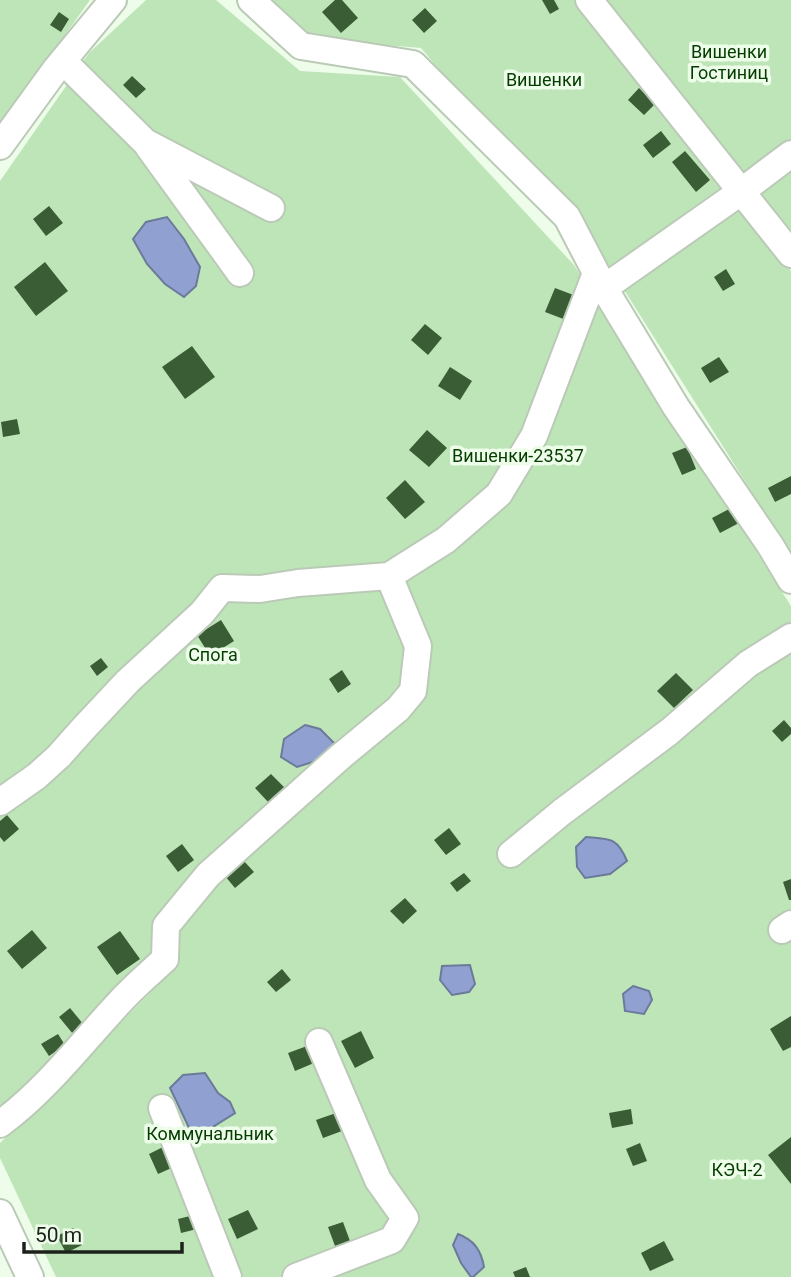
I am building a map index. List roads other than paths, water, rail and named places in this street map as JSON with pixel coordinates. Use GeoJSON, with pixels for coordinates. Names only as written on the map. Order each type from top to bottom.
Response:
{"type":"FeatureCollection","features":[{"type":"Feature","properties":{"kind":"street"},"geometry":{"type":"LineString","coordinates":[[0,146],[63,61],[113,0]]}},
{"type":"Feature","properties":{"kind":"street"},"geometry":{"type":"LineString","coordinates":[[251,0],[301,46],[413,64],[567,217],[600,280],[676,407],[791,580]]}},
{"type":"Feature","properties":{"kind":"street"},"geometry":{"type":"LineString","coordinates":[[589,0],[791,254]]}},
{"type":"Feature","properties":{"kind":"street"},"geometry":{"type":"LineString","coordinates":[[63,61],[145,142],[240,273]]}},
{"type":"Feature","properties":{"kind":"street"},"geometry":{"type":"LineString","coordinates":[[145,142],[271,208]]}},
{"type":"Feature","properties":{"kind":"street"},"geometry":{"type":"LineString","coordinates":[[0,802],[37,776],[59,756],[128,681],[202,613],[222,588],[260,589],[298,583],[389,576],[446,540],[499,494],[534,436],[600,280],[742,191],[791,154]]}},
{"type":"Feature","properties":{"kind":"street"},"geometry":{"type":"LineString","coordinates":[[0,1124],[15,1113],[78,1051],[118,1003],[165,959],[166,926],[208,875],[398,709],[413,691],[418,646],[389,576]]}},
{"type":"Feature","properties":{"kind":"street"},"geometry":{"type":"LineString","coordinates":[[512,854],[669,732],[748,664],[791,637]]}},
{"type":"Feature","properties":{"kind":"street"},"geometry":{"type":"LineString","coordinates":[[296,1277],[392,1240],[405,1218],[378,1180],[319,1042]]}},
{"type":"Feature","properties":{"kind":"street"},"geometry":{"type":"LineString","coordinates":[[162,1108],[229,1277]]}},
{"type":"Feature","properties":{"kind":"street"},"geometry":{"type":"LineString","coordinates":[[0,1213],[30,1277]]}},
{"type":"Feature","properties":{"kind":"water"},"geometry":{"type":"Polygon","coordinates":[[[167,217],[200,267],[196,286],[184,297],[165,284],[147,264],[133,239],[146,222],[167,217]]]}},
{"type":"Feature","properties":{"kind":"water"},"geometry":{"type":"Polygon","coordinates":[[[305,725],[320,729],[335,744],[319,760],[297,767],[281,757],[284,739],[305,725]]]}},
{"type":"Feature","properties":{"kind":"water"},"geometry":{"type":"Polygon","coordinates":[[[586,837],[616,843],[627,861],[610,874],[585,878],[577,867],[576,847],[586,837]]]}},
{"type":"Feature","properties":{"kind":"water"},"geometry":{"type":"Polygon","coordinates":[[[470,965],[475,984],[469,992],[452,995],[440,980],[442,966],[470,965]]]}},
{"type":"Feature","properties":{"kind":"water"},"geometry":{"type":"Polygon","coordinates":[[[633,986],[649,991],[652,1000],[644,1014],[625,1011],[623,994],[633,986]]]}},
{"type":"Feature","properties":{"kind":"water"},"geometry":{"type":"Polygon","coordinates":[[[205,1073],[218,1093],[230,1102],[235,1113],[211,1128],[192,1134],[170,1088],[183,1075],[205,1073]]]}},
{"type":"Feature","properties":{"kind":"water"},"geometry":{"type":"Polygon","coordinates":[[[458,1234],[476,1246],[481,1256],[484,1267],[473,1277],[461,1263],[453,1245],[458,1234]]]}},
{"type":"Feature","properties":{"kind":"park label","name":"Вишенки Гостиниц"},"geometry":{"type":"Point","coordinates":[729,62]}},
{"type":"Feature","properties":{"kind":"park label","name":"Вишенки"},"geometry":{"type":"Point","coordinates":[544,80]}},
{"type":"Feature","properties":{"kind":"park label","name":"Вишенки-23537"},"geometry":{"type":"Point","coordinates":[518,456]}},
{"type":"Feature","properties":{"kind":"park label","name":"Спога"},"geometry":{"type":"Point","coordinates":[213,655]}},
{"type":"Feature","properties":{"kind":"park label","name":"Коммунальник"},"geometry":{"type":"Point","coordinates":[210,1134]}},
{"type":"Feature","properties":{"kind":"park label","name":"КЭЧ-2"},"geometry":{"type":"Point","coordinates":[737,1170]}}]}
